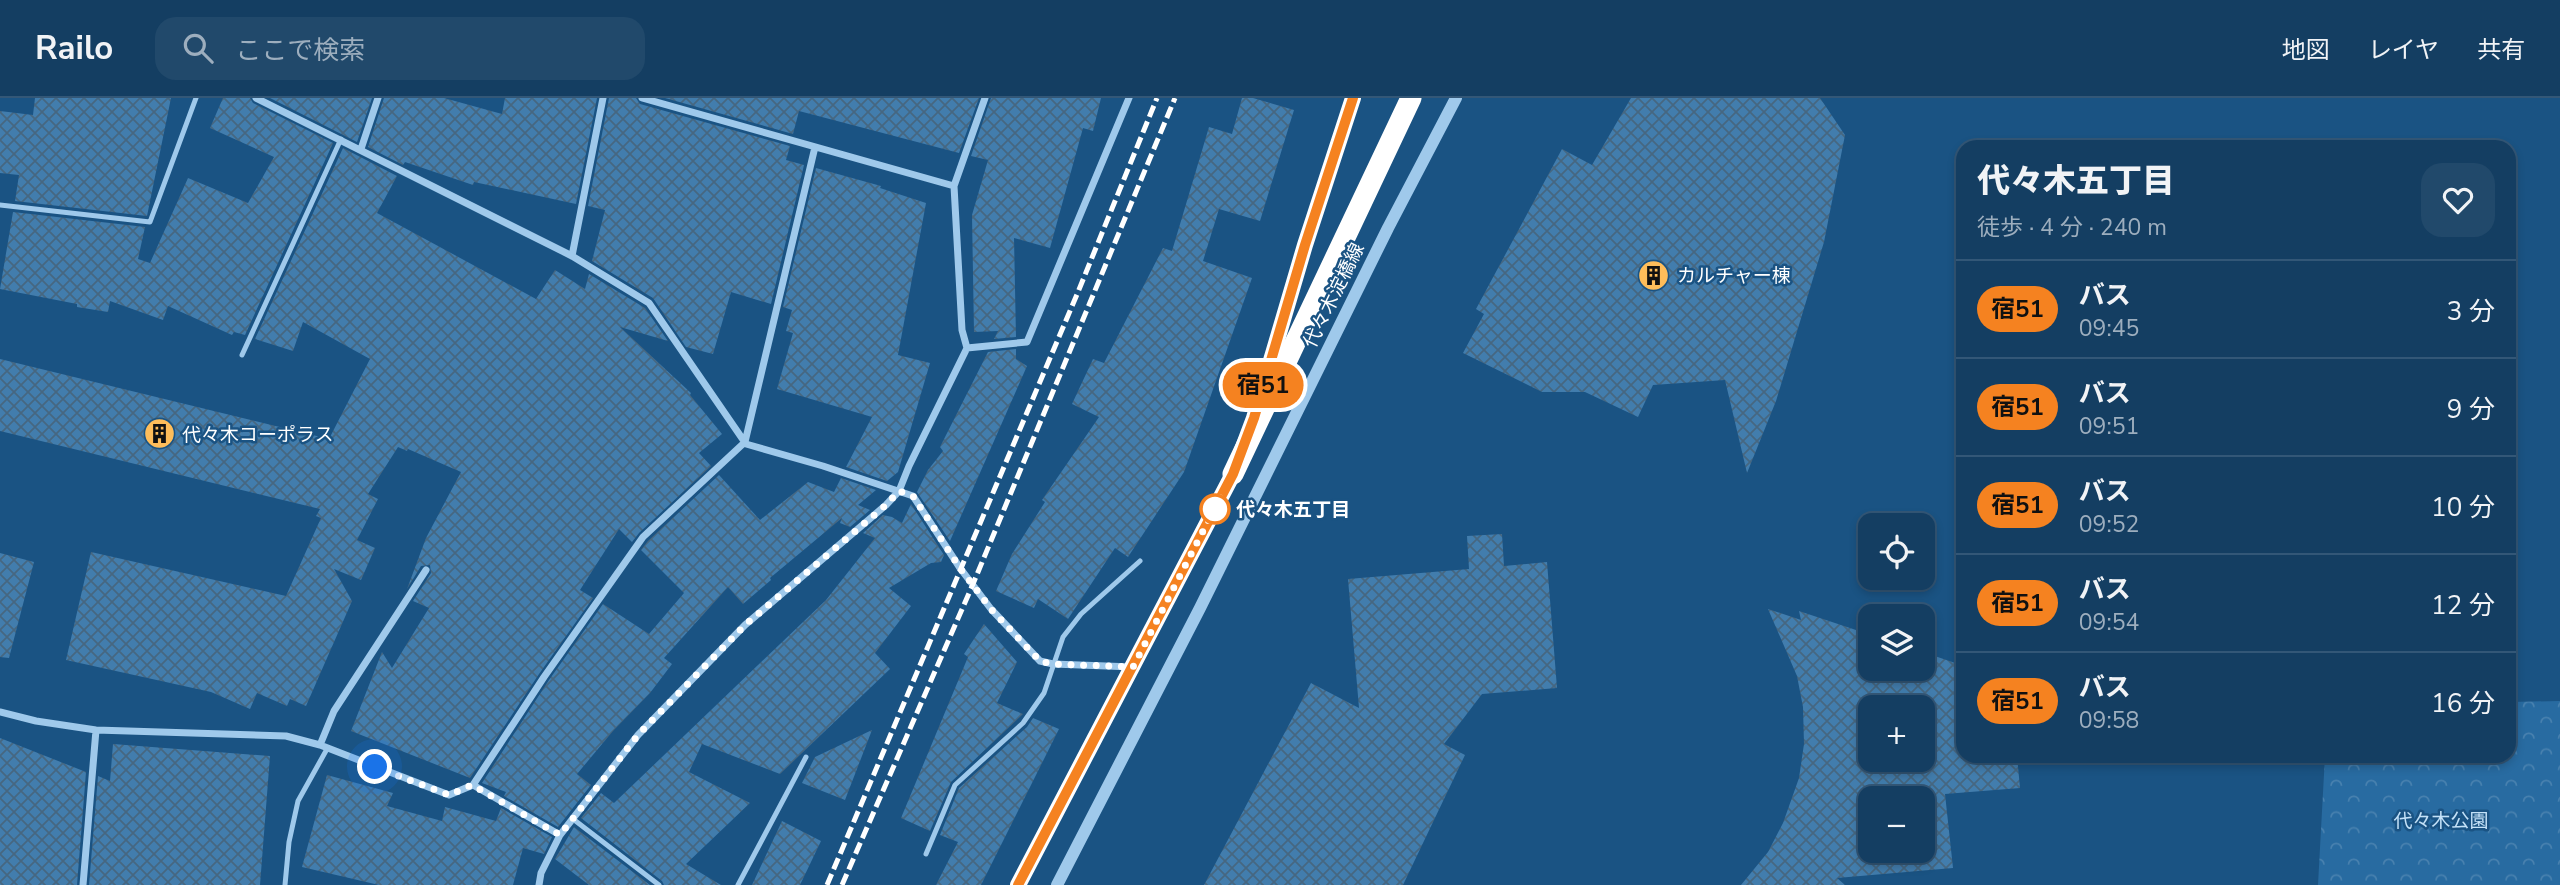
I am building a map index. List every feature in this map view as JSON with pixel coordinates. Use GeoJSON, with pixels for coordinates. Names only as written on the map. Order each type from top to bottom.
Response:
{"type":"FeatureCollection","features":[{"type":"Feature","properties":{"kind":"highway"},"geometry":{"type":"LineString","coordinates":[[1233,474],[1411,98]]}},
{"type":"Feature","properties":{"kind":"street"},"geometry":{"type":"LineString","coordinates":[[256,98],[572,256],[649,303],[745,442],[913,496],[960,568],[991,609],[1040,661],[1053,664],[1133,667]]}},
{"type":"Feature","properties":{"kind":"street"},"geometry":{"type":"LineString","coordinates":[[361,149],[378,98]]}},
{"type":"Feature","properties":{"kind":"street"},"geometry":{"type":"LineString","coordinates":[[572,256],[603,98]]}},
{"type":"Feature","properties":{"kind":"street"},"geometry":{"type":"LineString","coordinates":[[642,98],[954,186]]}},
{"type":"Feature","properties":{"kind":"street"},"geometry":{"type":"LineString","coordinates":[[538,885],[560,835],[638,735],[745,625],[899,491],[967,348],[962,330],[954,186],[985,98]]}},
{"type":"Feature","properties":{"kind":"street"},"geometry":{"type":"LineString","coordinates":[[967,348],[1027,342],[1129,98]]}},
{"type":"Feature","properties":{"kind":"street","name":"代々木淀橋線"},"geometry":{"type":"LineString","coordinates":[[1018,885],[1233,474],[1254,418],[1305,245],[1353,98]]}},
{"type":"Feature","properties":{"kind":"street","name":"代々木淀橋線"},"geometry":{"type":"LineString","coordinates":[[1057,885],[1200,608],[1388,228],[1456,98]]}},
{"type":"Feature","properties":{"kind":"street"},"geometry":{"type":"LineString","coordinates":[[0,712],[96,730],[286,736],[323,747],[449,795],[472,785],[643,537],[745,442],[815,147]]}},
{"type":"Feature","properties":{"kind":"street"},"geometry":{"type":"LineString","coordinates":[[323,747],[334,711],[426,570]]}},
{"type":"Feature","properties":{"kind":"street"},"geometry":{"type":"LineString","coordinates":[[83,885],[96,730]]}},
{"type":"Feature","properties":{"kind":"street"},"geometry":{"type":"LineString","coordinates":[[472,785],[560,835]]}},
{"type":"Feature","properties":{"kind":"lane"},"geometry":{"type":"LineString","coordinates":[[0,205],[150,222],[196,98]]}},
{"type":"Feature","properties":{"kind":"lane"},"geometry":{"type":"LineString","coordinates":[[242,355],[341,139]]}},
{"type":"Feature","properties":{"kind":"lane"},"geometry":{"type":"LineString","coordinates":[[926,854],[956,785],[1023,723],[1044,693],[1063,637],[1081,614],[1140,561]]}},
{"type":"Feature","properties":{"kind":"lane"},"geometry":{"type":"LineString","coordinates":[[285,885],[289,842],[298,801],[323,747]]}},
{"type":"Feature","properties":{"kind":"lane"},"geometry":{"type":"LineString","coordinates":[[738,885],[806,757]]}},
{"type":"Feature","properties":{"kind":"lane"},"geometry":{"type":"LineString","coordinates":[[573,819],[659,885]]}},
{"type":"Feature","properties":{"kind":"green space","name":"代々木公園"},"geometry":{"type":"Polygon","coordinates":[[[2560,701],[2560,885],[2318,885],[2325,763],[2516,763],[2516,702],[2560,701]]]}},
{"type":"Feature","properties":{"kind":"building"},"geometry":{"type":"Polygon","coordinates":[[[35,98],[171,98],[147,216],[15,201],[19,175],[0,173],[0,111],[33,115],[35,98]]]}},
{"type":"Feature","properties":{"kind":"building"},"geometry":{"type":"Polygon","coordinates":[[[223,98],[250,98],[253,103],[333,143],[245,335],[234,332],[232,335],[168,306],[163,320],[110,301],[108,312],[0,289],[13,212],[145,227],[138,259],[150,263],[188,178],[248,203],[274,157],[210,128],[223,98]]]}},
{"type":"Feature","properties":{"kind":"building"},"geometry":{"type":"Polygon","coordinates":[[[270,98],[372,98],[357,142],[270,98]]]}},
{"type":"Feature","properties":{"kind":"building"},"geometry":{"type":"Polygon","coordinates":[[[384,98],[444,98],[502,114],[505,98],[597,98],[576,204],[474,182],[473,185],[405,162],[403,165],[368,147],[384,98]]]}},
{"type":"Feature","properties":{"kind":"building"},"geometry":{"type":"Polygon","coordinates":[[[609,98],[636,98],[640,104],[790,146],[786,160],[804,165],[771,304],[731,292],[713,354],[686,347],[653,298],[592,261],[605,210],[588,206],[609,98]]]}},
{"type":"Feature","properties":{"kind":"building"},"geometry":{"type":"Polygon","coordinates":[[[665,98],[979,98],[959,153],[799,111],[793,134],[665,98]]]}},
{"type":"Feature","properties":{"kind":"building"},"geometry":{"type":"Polygon","coordinates":[[[991,98],[1101,98],[1093,131],[1083,128],[1050,248],[1014,238],[1016,337],[994,339],[998,331],[974,332],[972,215],[988,160],[971,156],[991,98]]]}},
{"type":"Feature","properties":{"kind":"building"},"geometry":{"type":"Polygon","coordinates":[[[1242,98],[1253,98],[1294,110],[1260,221],[1219,209],[1203,261],[1252,278],[1184,472],[1128,557],[1115,548],[1068,619],[1038,599],[1034,608],[996,591],[1012,554],[1045,502],[1042,500],[1099,417],[1072,404],[1093,359],[1104,363],[1163,248],[1172,251],[1209,127],[1232,134],[1242,98]]]}},
{"type":"Feature","properties":{"kind":"building","name":"カルチャー棟"},"geometry":{"type":"Polygon","coordinates":[[[1631,98],[1820,98],[1845,135],[1824,242],[1776,401],[1747,473],[1725,380],[1653,385],[1638,417],[1585,392],[1542,392],[1463,353],[1484,314],[1476,309],[1562,149],[1592,165],[1631,98]]]}},
{"type":"Feature","properties":{"kind":"building"},"geometry":{"type":"Polygon","coordinates":[[[343,148],[397,176],[377,213],[536,299],[555,270],[585,289],[589,274],[645,308],[668,341],[620,327],[691,393],[722,434],[699,453],[711,466],[632,542],[619,529],[580,590],[593,598],[470,778],[351,731],[382,652],[392,668],[429,608],[413,601],[431,573],[430,565],[421,566],[407,589],[426,538],[461,472],[398,447],[368,494],[378,499],[357,540],[375,548],[361,580],[334,569],[352,601],[306,706],[290,699],[287,706],[257,693],[250,709],[211,692],[66,660],[91,552],[286,596],[321,518],[316,516],[320,509],[0,431],[0,359],[329,439],[370,359],[303,322],[293,351],[255,339],[343,148]]]}},
{"type":"Feature","properties":{"kind":"building"},"geometry":{"type":"Polygon","coordinates":[[[816,168],[881,186],[880,188],[926,203],[898,355],[930,363],[898,472],[887,481],[846,467],[872,417],[777,389],[793,333],[786,331],[792,310],[783,307],[816,168]]]}},
{"type":"Feature","properties":{"kind":"building"},"geometry":{"type":"Polygon","coordinates":[[[1016,349],[1016,359],[1027,366],[950,541],[917,492],[928,470],[943,451],[940,447],[988,352],[1016,349]]]}},
{"type":"Feature","properties":{"kind":"building"},"geometry":{"type":"Polygon","coordinates":[[[719,475],[760,520],[808,482],[834,492],[841,478],[876,490],[858,505],[870,510],[850,527],[840,523],[842,518],[743,604],[728,587],[664,658],[672,664],[650,693],[577,774],[591,785],[558,827],[504,796],[506,792],[482,783],[549,680],[603,604],[649,634],[684,593],[641,550],[719,475]]]}},
{"type":"Feature","properties":{"kind":"building"},"geometry":{"type":"Polygon","coordinates":[[[911,504],[944,555],[941,562],[931,563],[889,588],[911,606],[875,653],[890,669],[780,774],[702,744],[689,772],[750,803],[686,864],[721,885],[664,885],[581,818],[601,793],[614,803],[826,600],[875,538],[863,533],[883,515],[902,523],[911,504]]]}},
{"type":"Feature","properties":{"kind":"building"},"geometry":{"type":"Polygon","coordinates":[[[1502,534],[1504,566],[1547,562],[1557,688],[1482,694],[1444,744],[1465,755],[1403,885],[1204,885],[1311,683],[1359,708],[1348,579],[1469,569],[1467,536],[1502,534]]]}},
{"type":"Feature","properties":{"kind":"building"},"geometry":{"type":"Polygon","coordinates":[[[0,553],[34,562],[9,658],[0,657],[0,553]]]}},
{"type":"Feature","properties":{"kind":"building"},"geometry":{"type":"Polygon","coordinates":[[[1768,609],[1801,620],[1799,611],[1858,631],[1858,681],[1935,681],[1935,656],[1956,663],[1956,763],[2018,763],[2020,788],[1945,794],[1953,868],[1837,878],[1845,885],[1741,885],[1768,852],[1783,823],[1799,778],[1804,744],[1803,707],[1797,676],[1768,609]]]}},
{"type":"Feature","properties":{"kind":"building"},"geometry":{"type":"Polygon","coordinates":[[[984,624],[1017,662],[997,703],[1023,714],[951,782],[930,831],[901,818],[968,657],[964,654],[984,624]]]}},
{"type":"Feature","properties":{"kind":"building"},"geometry":{"type":"Polygon","coordinates":[[[1033,718],[1059,729],[981,885],[936,885],[958,842],[940,835],[959,788],[1027,727],[1033,718]]]}},
{"type":"Feature","properties":{"kind":"building"},"geometry":{"type":"Polygon","coordinates":[[[872,730],[845,800],[802,783],[815,757],[872,730]]]}},
{"type":"Feature","properties":{"kind":"building"},"geometry":{"type":"Polygon","coordinates":[[[0,738],[86,772],[77,885],[0,885],[0,738]]]}},
{"type":"Feature","properties":{"kind":"building"},"geometry":{"type":"Polygon","coordinates":[[[113,744],[270,756],[260,885],[89,885],[98,776],[110,781],[113,744]]]}},
{"type":"Feature","properties":{"kind":"building"},"geometry":{"type":"Polygon","coordinates":[[[327,775],[393,793],[387,806],[442,821],[445,807],[496,821],[501,808],[552,837],[544,854],[523,848],[513,885],[379,885],[302,867],[327,775]]]}},
{"type":"Feature","properties":{"kind":"building"},"geometry":{"type":"Polygon","coordinates":[[[782,821],[821,841],[800,885],[752,885],[782,821]]]}},
{"type":"Feature","properties":{"kind":"building"},"geometry":{"type":"Polygon","coordinates":[[[574,827],[650,885],[589,885],[555,859],[574,827]]]}},
{"type":"Feature","properties":{"kind":"railway"},"geometry":{"type":"LineString","coordinates":[[827,885],[1078,292],[1157,98]]}},
{"type":"Feature","properties":{"kind":"railway"},"geometry":{"type":"LineString","coordinates":[[842,885],[973,584],[1175,98]]}},
{"type":"Feature","properties":{"kind":"bus line","name":"宿51"},"geometry":{"type":"LineString","coordinates":[[1018,885],[1233,474],[1254,418],[1305,245],[1353,98]]}},
{"type":"Feature","properties":{"kind":"place","name":"カルチャー棟"},"geometry":{"type":"Point","coordinates":[1654,275]}},
{"type":"Feature","properties":{"kind":"place","name":"代々木コーポラス"},"geometry":{"type":"Point","coordinates":[159,434]}},
{"type":"Feature","properties":{"kind":"place","name":"代々木五丁目"},"geometry":{"type":"Point","coordinates":[1215,509]}},
{"type":"Feature","properties":{"kind":"route"},"geometry":{"type":"LineString","coordinates":[[375,767],[449,795],[472,785],[560,835],[638,735],[745,625],[899,491],[913,496],[960,568],[991,609],[1040,661],[1053,664],[1133,667],[1220,498],[1215,509]]}}]}
